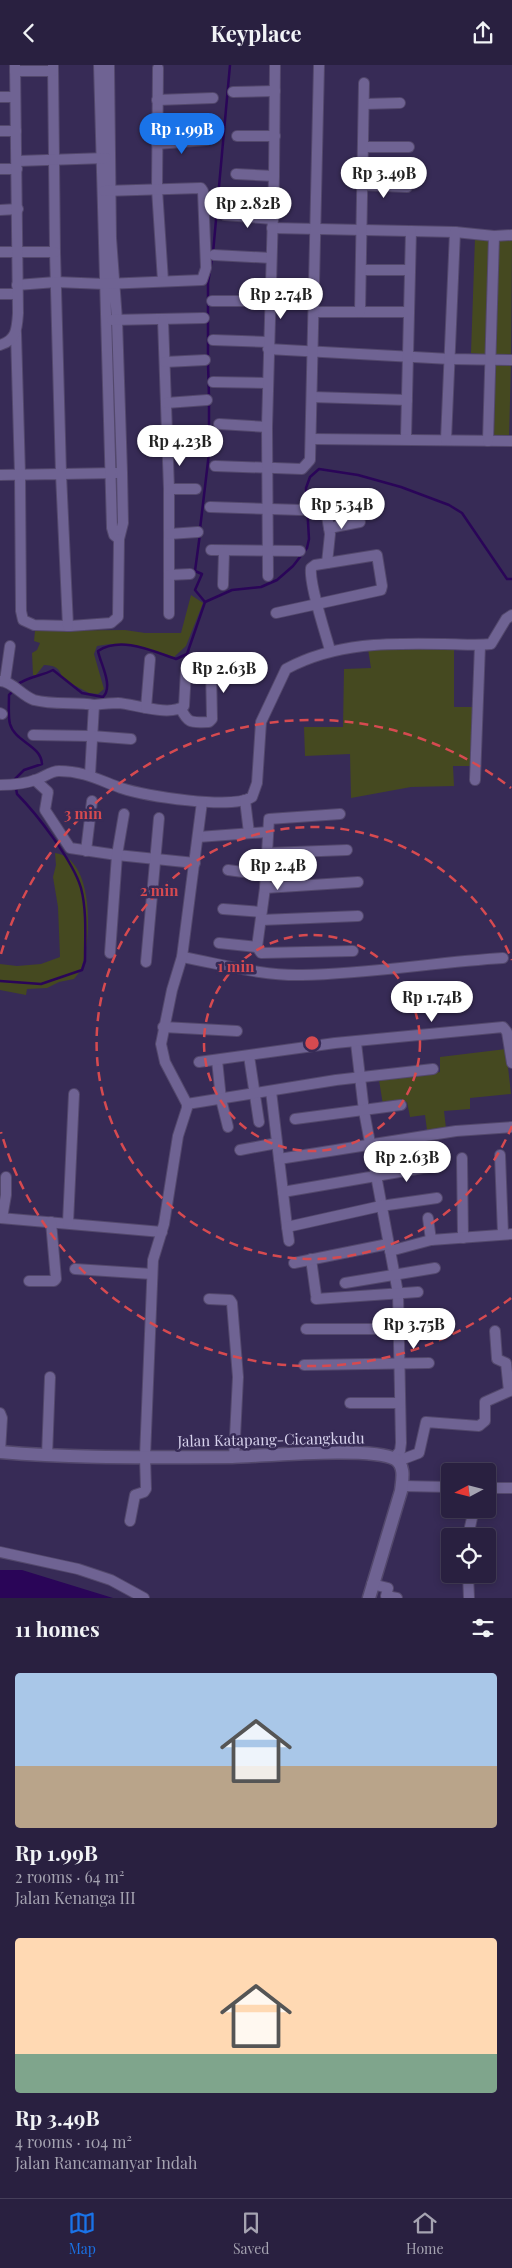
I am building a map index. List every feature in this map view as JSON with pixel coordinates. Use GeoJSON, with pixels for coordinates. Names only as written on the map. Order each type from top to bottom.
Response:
{"type":"FeatureCollection","features":[{"type":"Feature","properties":{"kind":"street"},"geometry":{"type":"LineString","coordinates":[[99,65],[106,191],[111,238],[110,284],[106,320],[112,528],[114,535],[119,539]]}},
{"type":"Feature","properties":{"kind":"street"},"geometry":{"type":"LineString","coordinates":[[105,158],[109,65]]}},
{"type":"Feature","properties":{"kind":"street"},"geometry":{"type":"LineString","coordinates":[[268,576],[268,346],[273,223],[275,65]]}},
{"type":"Feature","properties":{"kind":"street"},"geometry":{"type":"LineString","coordinates":[[216,466],[302,469],[310,460],[319,65]]}},
{"type":"Feature","properties":{"kind":"street"},"geometry":{"type":"LineString","coordinates":[[68,625],[61,474],[55,252],[53,68],[15,68],[18,209],[16,333],[21,611],[23,620],[34,625],[68,625],[111,623],[118,617],[119,539],[123,523],[122,473],[117,320],[110,284]]}},
{"type":"Feature","properties":{"kind":"street"},"geometry":{"type":"LineString","coordinates":[[158,68],[157,189],[163,281]]}},
{"type":"Feature","properties":{"kind":"street"},"geometry":{"type":"LineString","coordinates":[[360,312],[364,83]]}},
{"type":"Feature","properties":{"kind":"street"},"geometry":{"type":"LineString","coordinates":[[233,92],[276,91]]}},
{"type":"Feature","properties":{"kind":"street"},"geometry":{"type":"LineString","coordinates":[[0,97],[15,97]]}},
{"type":"Feature","properties":{"kind":"street"},"geometry":{"type":"LineString","coordinates":[[157,100],[212,98]]}},
{"type":"Feature","properties":{"kind":"street"},"geometry":{"type":"LineString","coordinates":[[364,104],[400,103]]}},
{"type":"Feature","properties":{"kind":"street"},"geometry":{"type":"LineString","coordinates":[[0,131],[16,131]]}},
{"type":"Feature","properties":{"kind":"street"},"geometry":{"type":"LineString","coordinates":[[238,135],[274,136]]}},
{"type":"Feature","properties":{"kind":"street"},"geometry":{"type":"LineString","coordinates":[[157,144],[206,140]]}},
{"type":"Feature","properties":{"kind":"street"},"geometry":{"type":"LineString","coordinates":[[363,147],[409,147]]}},
{"type":"Feature","properties":{"kind":"street"},"geometry":{"type":"LineString","coordinates":[[0,169],[17,165],[55,161],[105,158]]}},
{"type":"Feature","properties":{"kind":"street"},"geometry":{"type":"LineString","coordinates":[[236,174],[274,175]]}},
{"type":"Feature","properties":{"kind":"street"},"geometry":{"type":"LineString","coordinates":[[362,185],[407,187]]}},
{"type":"Feature","properties":{"kind":"street"},"geometry":{"type":"LineString","coordinates":[[0,294],[56,283],[110,284],[202,280],[205,276],[203,191],[201,188],[197,186],[106,191]]}},
{"type":"Feature","properties":{"kind":"street"},"geometry":{"type":"LineString","coordinates":[[0,210],[18,209]]}},
{"type":"Feature","properties":{"kind":"street"},"geometry":{"type":"LineString","coordinates":[[225,215],[316,230],[455,232],[494,236],[512,235]]}},
{"type":"Feature","properties":{"kind":"street"},"geometry":{"type":"LineString","coordinates":[[406,438],[411,231]]}},
{"type":"Feature","properties":{"kind":"street"},"geometry":{"type":"LineString","coordinates":[[446,441],[455,232]]}},
{"type":"Feature","properties":{"kind":"street"},"geometry":{"type":"LineString","coordinates":[[488,441],[494,236]]}},
{"type":"Feature","properties":{"kind":"street"},"geometry":{"type":"LineString","coordinates":[[0,252],[55,252]]}},
{"type":"Feature","properties":{"kind":"street"},"geometry":{"type":"LineString","coordinates":[[214,255],[271,258]]}},
{"type":"Feature","properties":{"kind":"street"},"geometry":{"type":"LineString","coordinates":[[361,270],[410,270]]}},
{"type":"Feature","properties":{"kind":"street"},"geometry":{"type":"LineString","coordinates":[[212,301],[270,301]]}},
{"type":"Feature","properties":{"kind":"street"},"geometry":{"type":"LineString","coordinates":[[314,312],[408,312]]}},
{"type":"Feature","properties":{"kind":"street"},"geometry":{"type":"LineString","coordinates":[[106,320],[204,318]]}},
{"type":"Feature","properties":{"kind":"street"},"geometry":{"type":"LineString","coordinates":[[163,320],[169,489],[169,614]]}},
{"type":"Feature","properties":{"kind":"street"},"geometry":{"type":"LineString","coordinates":[[0,345],[9,341],[16,333]]}},
{"type":"Feature","properties":{"kind":"street"},"geometry":{"type":"LineString","coordinates":[[212,341],[313,352],[512,360]]}},
{"type":"Feature","properties":{"kind":"street"},"geometry":{"type":"LineString","coordinates":[[165,361],[204,360]]}},
{"type":"Feature","properties":{"kind":"street"},"geometry":{"type":"LineString","coordinates":[[213,382],[268,383]]}},
{"type":"Feature","properties":{"kind":"street"},"geometry":{"type":"LineString","coordinates":[[312,397],[407,400]]}},
{"type":"Feature","properties":{"kind":"street"},"geometry":{"type":"LineString","coordinates":[[166,403],[208,400]]}},
{"type":"Feature","properties":{"kind":"street"},"geometry":{"type":"LineString","coordinates":[[219,424],[267,427]]}},
{"type":"Feature","properties":{"kind":"street"},"geometry":{"type":"LineString","coordinates":[[311,439],[406,438],[446,441],[512,441]]}},
{"type":"Feature","properties":{"kind":"street"},"geometry":{"type":"LineString","coordinates":[[167,448],[207,446]]}},
{"type":"Feature","properties":{"kind":"street"},"geometry":{"type":"LineString","coordinates":[[0,475],[122,473]]}},
{"type":"Feature","properties":{"kind":"street"},"geometry":{"type":"LineString","coordinates":[[169,489],[196,489]]}},
{"type":"Feature","properties":{"kind":"street"},"geometry":{"type":"LineString","coordinates":[[324,498],[329,528],[327,563]]}},
{"type":"Feature","properties":{"kind":"street"},"geometry":{"type":"LineString","coordinates":[[210,507],[302,510]]}},
{"type":"Feature","properties":{"kind":"street"},"geometry":{"type":"LineString","coordinates":[[329,528],[360,523]]}},
{"type":"Feature","properties":{"kind":"street"},"geometry":{"type":"LineString","coordinates":[[169,534],[198,532]]}},
{"type":"Feature","properties":{"kind":"street"},"geometry":{"type":"LineString","coordinates":[[212,550],[224,552],[268,549],[300,551]]}},
{"type":"Feature","properties":{"kind":"street"},"geometry":{"type":"LineString","coordinates":[[223,585],[224,552]]}},
{"type":"Feature","properties":{"kind":"street"},"geometry":{"type":"LineString","coordinates":[[276,613],[318,602],[382,589],[377,555],[327,563],[310,568],[318,602],[330,650]]}},
{"type":"Feature","properties":{"kind":"street"},"geometry":{"type":"LineString","coordinates":[[169,575],[190,574]]}},
{"type":"Feature","properties":{"kind":"street"},"geometry":{"type":"LineString","coordinates":[[0,785],[35,780],[57,771],[90,775],[121,788],[202,802],[245,801],[252,797],[257,783],[261,722],[283,671],[330,650],[382,643],[491,644],[506,619],[512,615]]}},
{"type":"Feature","properties":{"kind":"street"},"geometry":{"type":"LineString","coordinates":[[475,781],[480,645]]}},
{"type":"Feature","properties":{"kind":"street"},"geometry":{"type":"LineString","coordinates":[[10,646],[5,682],[21,693],[41,702],[94,705],[118,703],[146,708],[181,709]]}},
{"type":"Feature","properties":{"kind":"street"},"geometry":{"type":"LineString","coordinates":[[146,708],[150,659]]}},
{"type":"Feature","properties":{"kind":"street"},"geometry":{"type":"LineString","coordinates":[[189,666],[211,669],[212,719],[209,722],[190,721],[181,709],[184,706],[186,670],[189,666]]}},
{"type":"Feature","properties":{"kind":"street"},"geometry":{"type":"LineString","coordinates":[[90,775],[94,705]]}},
{"type":"Feature","properties":{"kind":"street"},"geometry":{"type":"LineString","coordinates":[[33,735],[131,739]]}},
{"type":"Feature","properties":{"kind":"street"},"geometry":{"type":"LineString","coordinates":[[35,780],[48,792],[44,810],[70,848],[195,863]]}},
{"type":"Feature","properties":{"kind":"street"},"geometry":{"type":"LineString","coordinates":[[86,851],[92,801]]}},
{"type":"Feature","properties":{"kind":"street"},"geometry":{"type":"LineString","coordinates":[[245,801],[249,833]]}},
{"type":"Feature","properties":{"kind":"street"},"geometry":{"type":"LineString","coordinates":[[130,1521],[135,1495],[144,1492],[146,1489],[145,1457],[150,1379],[152,1274],[157,1246],[162,1232],[172,1165],[178,1137],[186,1115],[187,1104],[161,1051],[163,1027],[182,957],[202,802]]}},
{"type":"Feature","properties":{"kind":"street"},"geometry":{"type":"LineString","coordinates":[[110,953],[117,855],[124,814]]}},
{"type":"Feature","properties":{"kind":"street"},"geometry":{"type":"LineString","coordinates":[[340,814],[270,818],[265,888],[257,947],[261,953],[353,951]]}},
{"type":"Feature","properties":{"kind":"street"},"geometry":{"type":"LineString","coordinates":[[146,961],[159,818]]}},
{"type":"Feature","properties":{"kind":"street"},"geometry":{"type":"LineString","coordinates":[[198,837],[268,832]]}},
{"type":"Feature","properties":{"kind":"street"},"geometry":{"type":"LineString","coordinates":[[268,853],[347,850]]}},
{"type":"Feature","properties":{"kind":"street"},"geometry":{"type":"LineString","coordinates":[[228,870],[266,875]]}},
{"type":"Feature","properties":{"kind":"street"},"geometry":{"type":"LineString","coordinates":[[265,888],[358,882]]}},
{"type":"Feature","properties":{"kind":"street"},"geometry":{"type":"LineString","coordinates":[[224,909],[261,916],[358,915]]}},
{"type":"Feature","properties":{"kind":"street"},"geometry":{"type":"LineString","coordinates":[[219,943],[257,947]]}},
{"type":"Feature","properties":{"kind":"street"},"geometry":{"type":"LineString","coordinates":[[182,957],[283,975],[384,970],[457,961],[503,959]]}},
{"type":"Feature","properties":{"kind":"street"},"geometry":{"type":"LineString","coordinates":[[163,1027],[237,1031]]}},
{"type":"Feature","properties":{"kind":"street"},"geometry":{"type":"LineString","coordinates":[[199,1062],[249,1057],[335,1043],[356,1043],[503,1027],[507,1032],[512,1063]]}},
{"type":"Feature","properties":{"kind":"street"},"geometry":{"type":"LineString","coordinates":[[356,1043],[364,1111],[398,1293],[401,1443],[396,1460]]}},
{"type":"Feature","properties":{"kind":"street"},"geometry":{"type":"LineString","coordinates":[[249,1057],[259,1121]]}},
{"type":"Feature","properties":{"kind":"street"},"geometry":{"type":"LineString","coordinates":[[218,1060],[220,1099],[228,1127]]}},
{"type":"Feature","properties":{"kind":"street"},"geometry":{"type":"LineString","coordinates":[[187,1104],[434,1069]]}},
{"type":"Feature","properties":{"kind":"street"},"geometry":{"type":"LineString","coordinates":[[271,1091],[289,1241]]}},
{"type":"Feature","properties":{"kind":"street"},"geometry":{"type":"LineString","coordinates":[[68,1223],[74,1094]]}},
{"type":"Feature","properties":{"kind":"street"},"geometry":{"type":"LineString","coordinates":[[295,1119],[401,1105]]}},
{"type":"Feature","properties":{"kind":"street"},"geometry":{"type":"LineString","coordinates":[[279,1159],[370,1143],[456,1131],[512,1127]]}},
{"type":"Feature","properties":{"kind":"street"},"geometry":{"type":"LineString","coordinates":[[240,1150],[277,1143]]}},
{"type":"Feature","properties":{"kind":"street"},"geometry":{"type":"LineString","coordinates":[[294,1263],[431,1240],[507,1234],[500,1155]]}},
{"type":"Feature","properties":{"kind":"street"},"geometry":{"type":"LineString","coordinates":[[462,1158],[463,1237]]}},
{"type":"Feature","properties":{"kind":"street"},"geometry":{"type":"LineString","coordinates":[[283,1192],[434,1166]]}},
{"type":"Feature","properties":{"kind":"street"},"geometry":{"type":"LineString","coordinates":[[6,1177],[6,1195],[1,1218],[162,1232]]}},
{"type":"Feature","properties":{"kind":"street"},"geometry":{"type":"LineString","coordinates":[[287,1227],[381,1206],[437,1198]]}},
{"type":"Feature","properties":{"kind":"street"},"geometry":{"type":"LineString","coordinates":[[428,1218],[431,1240]]}},
{"type":"Feature","properties":{"kind":"street"},"geometry":{"type":"LineString","coordinates":[[29,1281],[54,1281],[56,1279],[51,1222]]}},
{"type":"Feature","properties":{"kind":"street"},"geometry":{"type":"LineString","coordinates":[[311,1259],[316,1297],[418,1292]]}},
{"type":"Feature","properties":{"kind":"street"},"geometry":{"type":"LineString","coordinates":[[345,1283],[435,1268]]}},
{"type":"Feature","properties":{"kind":"street"},"geometry":{"type":"LineString","coordinates":[[75,1269],[152,1274]]}},
{"type":"Feature","properties":{"kind":"street"},"geometry":{"type":"LineString","coordinates":[[208,1299],[230,1300],[232,1303],[238,1377],[234,1457]]}},
{"type":"Feature","properties":{"kind":"street"},"geometry":{"type":"LineString","coordinates":[[306,1329],[427,1329]]}},
{"type":"Feature","properties":{"kind":"street"},"geometry":{"type":"LineString","coordinates":[[396,1460],[419,1453],[426,1422],[479,1426],[485,1421],[485,1402],[510,1391],[506,1363],[497,1359],[495,1331]]}},
{"type":"Feature","properties":{"kind":"street"},"geometry":{"type":"LineString","coordinates":[[304,1365],[429,1363]]}},
{"type":"Feature","properties":{"kind":"street"},"geometry":{"type":"LineString","coordinates":[[47,1456],[50,1377]]}},
{"type":"Feature","properties":{"kind":"street"},"geometry":{"type":"LineString","coordinates":[[350,1403],[400,1403]]}},
{"type":"Feature","properties":{"kind":"street"},"geometry":{"type":"LineString","coordinates":[[0,1413],[2,1418],[0,1452]]}},
{"type":"Feature","properties":{"kind":"street","name":"Jalan Katapang-Cicangkudu"},"geometry":{"type":"LineString","coordinates":[[0,1452],[47,1456],[145,1457],[378,1454],[396,1460]]}},
{"type":"Feature","properties":{"kind":"street"},"geometry":{"type":"LineString","coordinates":[[369,1598],[402,1486],[402,1469],[396,1460]]}},
{"type":"Feature","properties":{"kind":"street"},"geometry":{"type":"LineString","coordinates":[[402,1486],[441,1487]]}},
{"type":"Feature","properties":{"kind":"street"},"geometry":{"type":"LineString","coordinates":[[496,1488],[512,1488]]}},
{"type":"Feature","properties":{"kind":"street"},"geometry":{"type":"LineString","coordinates":[[470,1528],[472,1518]]}},
{"type":"Feature","properties":{"kind":"street"},"geometry":{"type":"LineString","coordinates":[[0,1552],[78,1569],[111,1580],[144,1598]]}},
{"type":"Feature","properties":{"kind":"street"},"geometry":{"type":"LineString","coordinates":[[468,1583],[469,1598]]}},
{"type":"Feature","properties":{"kind":"street"},"geometry":{"type":"LineString","coordinates":[[372,1584],[388,1588],[386,1596],[397,1598]]}},
{"type":"Feature","properties":{"kind":"green space"},"geometry":{"type":"Polygon","coordinates":[[[475,238],[491,238],[487,355],[471,353],[475,238]]]}},
{"type":"Feature","properties":{"kind":"green space"},"geometry":{"type":"Polygon","coordinates":[[[498,238],[512,239],[511,356],[495,356],[498,238]]]}},
{"type":"Feature","properties":{"kind":"green space"},"geometry":{"type":"Polygon","coordinates":[[[495,363],[511,363],[509,438],[494,438],[495,363]]]}},
{"type":"Feature","properties":{"kind":"green space"},"geometry":{"type":"Polygon","coordinates":[[[191,595],[203,603],[186,646],[174,657],[126,644],[97,646],[94,654],[104,689],[98,694],[89,693],[62,679],[59,670],[51,666],[44,665],[36,675],[33,675],[32,653],[37,650],[40,643],[34,641],[35,631],[125,630],[145,633],[181,633],[191,595]]]}},
{"type":"Feature","properties":{"kind":"green space"},"geometry":{"type":"Polygon","coordinates":[[[454,648],[454,707],[473,707],[473,766],[453,766],[454,786],[411,787],[351,798],[350,754],[305,756],[304,727],[343,727],[344,669],[371,668],[368,649],[454,648]]]}},
{"type":"Feature","properties":{"kind":"green space"},"geometry":{"type":"Polygon","coordinates":[[[55,853],[68,858],[77,869],[87,901],[87,937],[85,953],[79,973],[74,979],[59,982],[47,988],[27,989],[26,995],[0,990],[0,964],[17,966],[41,964],[60,957],[58,907],[53,877],[56,865],[55,853]]]}},
{"type":"Feature","properties":{"kind":"green space"},"geometry":{"type":"Polygon","coordinates":[[[506,1049],[511,1094],[470,1098],[470,1109],[444,1111],[446,1128],[427,1130],[425,1115],[410,1117],[407,1102],[383,1105],[379,1080],[440,1072],[440,1057],[506,1049]]]}},
{"type":"Feature","properties":{"kind":"shaded area"},"geometry":{"type":"Polygon","coordinates":[[[0,1570],[22,1570],[113,1598],[0,1598],[0,1570]]]}},
{"type":"Feature","properties":{"kind":"waterway"},"geometry":{"type":"LineString","coordinates":[[213,253],[230,65]]}},
{"type":"Feature","properties":{"kind":"waterway"},"geometry":{"type":"LineString","coordinates":[[208,357],[208,283],[212,258]]}},
{"type":"Feature","properties":{"kind":"waterway"},"geometry":{"type":"LineString","coordinates":[[208,363],[209,397]]}},
{"type":"Feature","properties":{"kind":"waterway"},"geometry":{"type":"LineString","coordinates":[[200,529],[209,453],[209,403]]}},
{"type":"Feature","properties":{"kind":"waterway"},"geometry":{"type":"LineString","coordinates":[[17,685],[25,680],[53,670],[82,693],[103,697],[106,692],[107,681],[98,651],[107,647],[126,645],[137,646],[176,659],[187,654],[205,602],[232,590],[261,587],[277,580],[293,566],[307,548],[309,539],[306,488],[310,477],[319,469],[358,475],[401,487],[449,505],[462,513],[507,579],[512,579]]}},
{"type":"Feature","properties":{"kind":"waterway"},"geometry":{"type":"LineString","coordinates":[[200,534],[195,571],[202,574],[195,590],[205,602]]}},
{"type":"Feature","properties":{"kind":"waterway"},"geometry":{"type":"LineString","coordinates":[[14,690],[9,695],[10,724],[17,735],[37,752],[42,764],[24,770],[15,779],[15,782]]}},
{"type":"Feature","properties":{"kind":"waterway"},"geometry":{"type":"LineString","coordinates":[[0,981],[41,984],[82,970],[85,961],[84,906],[77,877],[54,838],[17,794],[16,788]]}}]}
